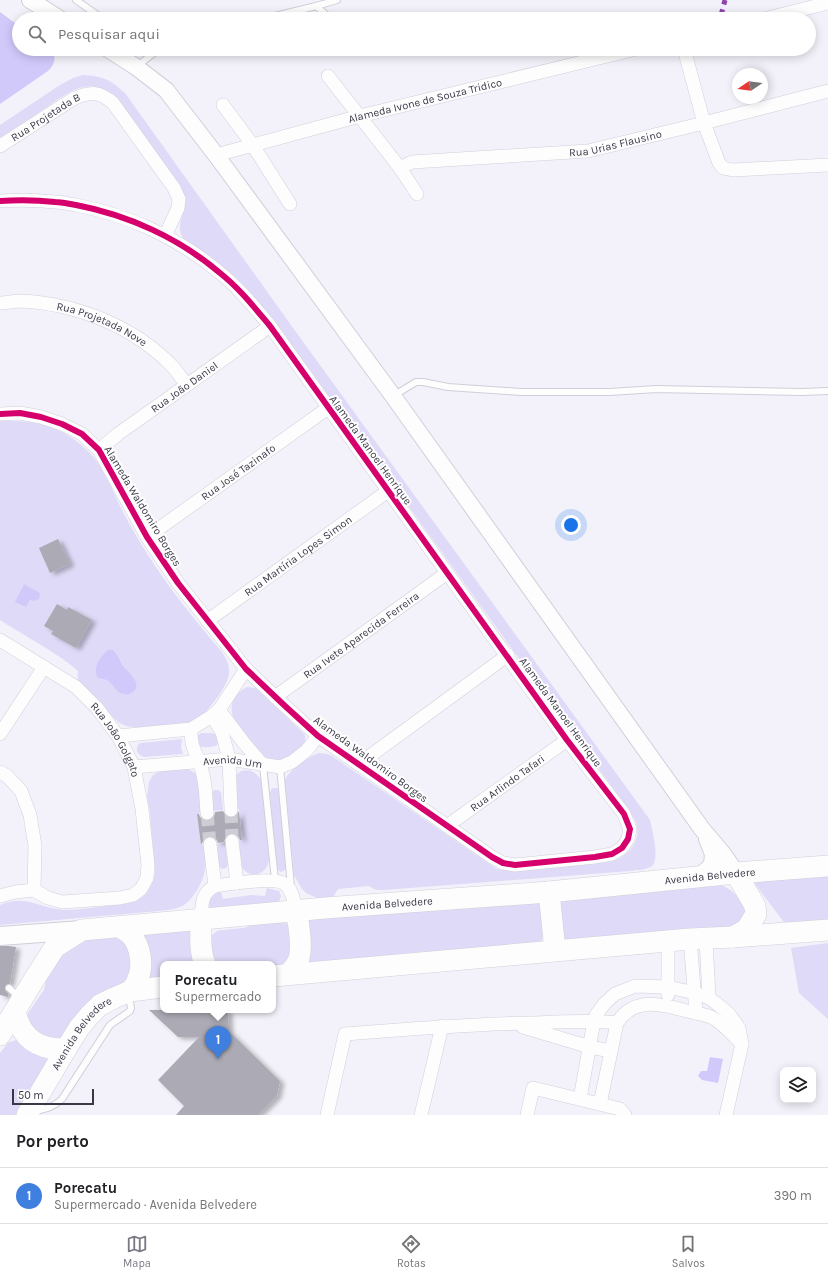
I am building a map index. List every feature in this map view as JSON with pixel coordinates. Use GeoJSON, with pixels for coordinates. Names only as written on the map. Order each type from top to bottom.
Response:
{"type":"FeatureCollection","features":[{"type":"Feature","properties":{"kind":"main road","name":"Avenida Belvedere"},"geometry":{"type":"LineString","coordinates":[[0,1035],[15,1000],[55,947],[82,930],[296,911],[549,892],[736,873],[828,866]]}},
{"type":"Feature","properties":{"kind":"main road"},"geometry":{"type":"LineString","coordinates":[[733,937],[747,929],[756,914],[755,906],[736,873]]}},
{"type":"Feature","properties":{"kind":"main road"},"geometry":{"type":"LineString","coordinates":[[549,892],[555,950]]}},
{"type":"Feature","properties":{"kind":"main road"},"geometry":{"type":"LineString","coordinates":[[281,975],[298,961],[300,952],[299,925],[296,911]]}},
{"type":"Feature","properties":{"kind":"main road"},"geometry":{"type":"LineString","coordinates":[[201,919],[200,937],[204,961]]}},
{"type":"Feature","properties":{"kind":"main road"},"geometry":{"type":"LineString","coordinates":[[120,926],[130,934],[137,944],[141,956],[141,969],[137,981],[129,992]]}},
{"type":"Feature","properties":{"kind":"main road"},"geometry":{"type":"LineString","coordinates":[[0,936],[82,930]]}},
{"type":"Feature","properties":{"kind":"main road"},"geometry":{"type":"LineString","coordinates":[[281,975],[555,950],[828,930]]}},
{"type":"Feature","properties":{"kind":"main road","name":"Avenida Belvedere"},"geometry":{"type":"LineString","coordinates":[[28,1114],[79,1028],[100,1005],[129,992],[160,987]]}},
{"type":"Feature","properties":{"kind":"main road"},"geometry":{"type":"LineString","coordinates":[[15,1000],[17,1021],[28,1038],[36,1044],[46,1048],[66,1050]]}},
{"type":"Feature","properties":{"kind":"street"},"geometry":{"type":"LineString","coordinates":[[30,0],[49,12]]}},
{"type":"Feature","properties":{"kind":"street"},"geometry":{"type":"LineString","coordinates":[[792,12],[828,3]]}},
{"type":"Feature","properties":{"kind":"street"},"geometry":{"type":"LineString","coordinates":[[119,56],[166,90],[216,155],[393,396],[702,829],[724,855],[736,873]]}},
{"type":"Feature","properties":{"kind":"street","name":"Alameda Ivone de Souza Tridico"},"geometry":{"type":"LineString","coordinates":[[216,155],[252,144],[360,116],[607,56]]}},
{"type":"Feature","properties":{"kind":"street"},"geometry":{"type":"LineString","coordinates":[[686,56],[704,123],[719,163],[724,168],[733,170],[828,165]]}},
{"type":"Feature","properties":{"kind":"street"},"geometry":{"type":"LineString","coordinates":[[328,76],[360,116],[390,158],[400,168],[417,194]]}},
{"type":"Feature","properties":{"kind":"street","name":"Rua Urias Flausino"},"geometry":{"type":"LineString","coordinates":[[400,168],[412,162],[588,151],[828,91]]}},
{"type":"Feature","properties":{"kind":"street","name":"Rua Projetada B"},"geometry":{"type":"LineString","coordinates":[[0,146],[83,94],[94,93],[104,96],[113,103],[174,188],[179,199],[178,208],[165,236]]}},
{"type":"Feature","properties":{"kind":"street"},"geometry":{"type":"LineString","coordinates":[[223,105],[252,144],[290,204]]}},
{"type":"Feature","properties":{"kind":"street","name":"Alameda Manoel Henrique"},"geometry":{"type":"LineString","coordinates":[[0,201],[20,200],[56,202],[95,209],[133,222],[165,236],[191,251],[220,272],[246,298],[270,326],[447,573],[508,655],[567,740],[624,814],[630,829],[628,840],[622,848],[612,854],[515,865],[503,864]]}},
{"type":"Feature","properties":{"kind":"street","name":"Rua Projetada Nove"},"geometry":{"type":"LineString","coordinates":[[0,303],[20,301],[56,304],[95,315],[125,330],[152,348],[172,367],[186,384]]}},
{"type":"Feature","properties":{"kind":"street","name":"Rua João Daniel"},"geometry":{"type":"LineString","coordinates":[[99,450],[118,434],[186,384],[270,326]]}},
{"type":"Feature","properties":{"kind":"street","name":"Rua José Tazinafo"},"geometry":{"type":"LineString","coordinates":[[147,536],[328,408]]}},
{"type":"Feature","properties":{"kind":"street","name":"Alameda Waldomiro Borges"},"geometry":{"type":"LineString","coordinates":[[0,412],[20,413],[41,417],[62,424],[82,434],[99,450],[147,536],[178,584],[246,669],[318,736],[503,864]]}},
{"type":"Feature","properties":{"kind":"street","name":"Rua Martíria Lopes Simon"},"geometry":{"type":"LineString","coordinates":[[207,621],[388,490]]}},
{"type":"Feature","properties":{"kind":"street","name":"Rua Ivete Aparecida Ferreira"},"geometry":{"type":"LineString","coordinates":[[276,697],[447,573]]}},
{"type":"Feature","properties":{"kind":"street","name":"Rua João Golgato"},"geometry":{"type":"LineString","coordinates":[[0,640],[76,687],[97,708],[118,736],[134,767],[142,809],[148,865],[147,878],[141,889],[133,895],[120,898],[62,902],[48,898],[34,890]]}},
{"type":"Feature","properties":{"kind":"street"},"geometry":{"type":"LineString","coordinates":[[359,764],[508,655]]}},
{"type":"Feature","properties":{"kind":"street"},"geometry":{"type":"LineString","coordinates":[[0,734],[44,667]]}},
{"type":"Feature","properties":{"kind":"street"},"geometry":{"type":"LineString","coordinates":[[118,736],[191,729],[216,713],[246,669]]}},
{"type":"Feature","properties":{"kind":"street"},"geometry":{"type":"LineString","coordinates":[[216,713],[229,759],[231,810]]}},
{"type":"Feature","properties":{"kind":"street"},"geometry":{"type":"LineString","coordinates":[[216,713],[263,765]]}},
{"type":"Feature","properties":{"kind":"street"},"geometry":{"type":"LineString","coordinates":[[191,729],[191,742],[203,772],[207,813]]}},
{"type":"Feature","properties":{"kind":"street"},"geometry":{"type":"LineString","coordinates":[[280,767],[292,762],[307,750],[318,736]]}},
{"type":"Feature","properties":{"kind":"street","name":"Rua Arlindo Tafari"},"geometry":{"type":"LineString","coordinates":[[447,826],[567,740]]}},
{"type":"Feature","properties":{"kind":"street","name":"Avenida Um"},"geometry":{"type":"LineString","coordinates":[[134,767],[229,759],[280,767]]}},
{"type":"Feature","properties":{"kind":"street"},"geometry":{"type":"LineString","coordinates":[[0,772],[7,776],[21,791],[30,815],[35,846],[34,890],[15,892],[0,896]]}},
{"type":"Feature","properties":{"kind":"street"},"geometry":{"type":"LineString","coordinates":[[699,877],[712,865],[713,854],[702,829]]}},
{"type":"Feature","properties":{"kind":"street"},"geometry":{"type":"LineString","coordinates":[[232,841],[237,883]]}},
{"type":"Feature","properties":{"kind":"street"},"geometry":{"type":"LineString","coordinates":[[210,844],[215,886]]}},
{"type":"Feature","properties":{"kind":"street"},"geometry":{"type":"LineString","coordinates":[[201,919],[202,905],[205,894],[209,889],[215,886],[237,883],[275,880],[286,884],[291,891],[296,911]]}},
{"type":"Feature","properties":{"kind":"street"},"geometry":{"type":"LineString","coordinates":[[696,1013],[695,993],[698,939]]}},
{"type":"Feature","properties":{"kind":"street"},"geometry":{"type":"LineString","coordinates":[[698,939],[709,998]]}},
{"type":"Feature","properties":{"kind":"street"},"geometry":{"type":"LineString","coordinates":[[668,941],[668,1006]]}},
{"type":"Feature","properties":{"kind":"street"},"geometry":{"type":"LineString","coordinates":[[580,1099],[594,1021],[596,1015],[605,1003],[615,994],[636,986],[668,987],[695,993],[709,998],[729,1014],[739,1028],[742,1044],[726,1115]]}},
{"type":"Feature","properties":{"kind":"street"},"geometry":{"type":"LineString","coordinates":[[600,1104],[617,1023],[620,1017],[635,1007],[651,1004],[668,1006],[710,1017],[724,1026],[742,1044]]}},
{"type":"Feature","properties":{"kind":"street"},"geometry":{"type":"LineString","coordinates":[[328,1115],[345,1034],[442,1026],[510,1023],[594,1021],[617,1023]]}},
{"type":"Feature","properties":{"kind":"street"},"geometry":{"type":"LineString","coordinates":[[510,1023],[611,1051]]}},
{"type":"Feature","properties":{"kind":"street"},"geometry":{"type":"LineString","coordinates":[[421,1115],[442,1026]]}},
{"type":"Feature","properties":{"kind":"street"},"geometry":{"type":"LineString","coordinates":[[527,1115],[533,1088],[620,1108],[625,1115]]}},
{"type":"Feature","properties":{"kind":"lane"},"geometry":{"type":"LineString","coordinates":[[76,0],[93,12]]}},
{"type":"Feature","properties":{"kind":"lane"},"geometry":{"type":"LineString","coordinates":[[291,12],[337,0]]}},
{"type":"Feature","properties":{"kind":"lane"},"geometry":{"type":"LineString","coordinates":[[316,6],[323,12]]}},
{"type":"Feature","properties":{"kind":"lane"},"geometry":{"type":"LineString","coordinates":[[136,67],[149,56]]}},
{"type":"Feature","properties":{"kind":"lane"},"geometry":{"type":"LineString","coordinates":[[393,396],[416,382],[448,387],[521,392],[610,392],[656,389],[802,392],[828,390]]}},
{"type":"Feature","properties":{"kind":"lane"},"geometry":{"type":"LineString","coordinates":[[263,765],[275,880]]}},
{"type":"Feature","properties":{"kind":"lane"},"geometry":{"type":"LineString","coordinates":[[280,767],[291,891]]}},
{"type":"Feature","properties":{"kind":"lane"},"geometry":{"type":"LineString","coordinates":[[28,1114],[57,1105],[62,1099],[110,1025],[130,1011],[129,992]]}},
{"type":"Feature","properties":{"kind":"shaded area"},"geometry":{"type":"Polygon","coordinates":[[[0,12],[12,21],[12,56],[54,56],[55,58],[54,63],[48,71],[0,104],[0,12]]]}},
{"type":"Feature","properties":{"kind":"shaded area"},"geometry":{"type":"Polygon","coordinates":[[[83,75],[102,78],[115,85],[125,93],[296,332],[650,820],[654,837],[655,851],[652,866],[645,869],[630,871],[384,890],[376,890],[369,886],[338,889],[332,898],[319,899],[306,893],[302,889],[294,875],[285,781],[287,776],[294,769],[319,753],[332,756],[497,869],[503,870],[609,862],[616,860],[627,853],[635,843],[637,837],[636,823],[629,811],[270,315],[238,279],[184,239],[181,234],[180,225],[185,202],[118,101],[108,92],[99,88],[90,86],[81,88],[62,96],[0,139],[0,125],[60,85],[73,78],[83,75]]]}},
{"type":"Feature","properties":{"kind":"shaded area"},"geometry":{"type":"Polygon","coordinates":[[[0,421],[40,424],[64,433],[86,449],[102,469],[128,522],[154,565],[223,654],[229,667],[228,679],[225,686],[209,708],[198,719],[193,722],[180,725],[149,727],[131,727],[118,722],[98,699],[79,682],[78,671],[70,664],[0,620],[0,421]]]}},
{"type":"Feature","properties":{"kind":"shaded area"},"geometry":{"type":"Polygon","coordinates":[[[24,584],[40,594],[39,599],[34,601],[30,600],[26,607],[15,602],[24,584]]]}},
{"type":"Feature","properties":{"kind":"shaded area"},"geometry":{"type":"Polygon","coordinates":[[[108,650],[113,650],[123,666],[133,677],[136,688],[132,693],[121,693],[107,680],[98,678],[96,674],[96,667],[102,656],[108,650]]]}},
{"type":"Feature","properties":{"kind":"shaded area"},"geometry":{"type":"Polygon","coordinates":[[[247,687],[256,688],[305,735],[304,746],[298,753],[278,762],[269,759],[265,757],[242,733],[233,717],[232,709],[233,701],[238,694],[247,687]]]}},
{"type":"Feature","properties":{"kind":"shaded area"},"geometry":{"type":"Polygon","coordinates":[[[201,733],[212,733],[218,736],[219,743],[210,747],[199,746],[197,736],[201,733]]]}},
{"type":"Feature","properties":{"kind":"shaded area"},"geometry":{"type":"Polygon","coordinates":[[[182,739],[181,747],[183,754],[144,757],[137,751],[137,747],[140,743],[182,739]]]}},
{"type":"Feature","properties":{"kind":"shaded area"},"geometry":{"type":"Polygon","coordinates":[[[180,768],[190,770],[195,773],[198,778],[202,813],[197,814],[201,845],[205,845],[206,854],[206,867],[204,875],[198,889],[188,902],[179,907],[162,911],[0,925],[0,905],[9,902],[25,901],[54,909],[70,910],[130,903],[140,899],[150,887],[155,872],[150,813],[147,796],[149,782],[153,775],[160,771],[180,768]]]}},
{"type":"Feature","properties":{"kind":"shaded area"},"geometry":{"type":"Polygon","coordinates":[[[248,770],[256,774],[262,781],[269,857],[266,868],[263,872],[258,874],[245,871],[241,866],[238,857],[237,841],[242,840],[239,809],[234,810],[235,776],[241,771],[248,770]]]}},
{"type":"Feature","properties":{"kind":"shaded area"},"geometry":{"type":"Polygon","coordinates":[[[272,788],[277,788],[279,792],[286,867],[285,870],[281,872],[277,868],[270,793],[272,788]]]}},
{"type":"Feature","properties":{"kind":"shaded area"},"geometry":{"type":"Polygon","coordinates":[[[214,790],[221,792],[223,810],[213,811],[211,794],[214,790]]]}},
{"type":"Feature","properties":{"kind":"shaded area"},"geometry":{"type":"Polygon","coordinates":[[[225,843],[228,865],[226,868],[222,869],[219,866],[216,844],[225,843]]]}},
{"type":"Feature","properties":{"kind":"shaded area"},"geometry":{"type":"Polygon","coordinates":[[[828,872],[828,922],[788,924],[783,921],[755,884],[762,877],[828,872]]]}},
{"type":"Feature","properties":{"kind":"shaded area"},"geometry":{"type":"Polygon","coordinates":[[[718,884],[733,892],[737,896],[745,911],[746,916],[733,928],[572,940],[562,937],[558,906],[562,901],[718,884]]]}},
{"type":"Feature","properties":{"kind":"shaded area"},"geometry":{"type":"Polygon","coordinates":[[[267,888],[279,891],[281,896],[279,902],[211,909],[208,903],[210,898],[218,892],[221,892],[223,899],[251,895],[265,896],[267,888]]]}},
{"type":"Feature","properties":{"kind":"shaded area"},"geometry":{"type":"Polygon","coordinates":[[[538,902],[541,905],[544,934],[541,942],[308,965],[305,928],[309,918],[538,902]]]}},
{"type":"Feature","properties":{"kind":"shaded area"},"geometry":{"type":"Polygon","coordinates":[[[285,922],[291,929],[293,955],[283,966],[276,967],[276,961],[209,961],[211,936],[217,931],[244,928],[254,924],[285,922]]]}},
{"type":"Feature","properties":{"kind":"shaded area"},"geometry":{"type":"Polygon","coordinates":[[[186,928],[192,931],[196,961],[160,961],[160,981],[151,980],[149,976],[143,934],[186,928]]]}},
{"type":"Feature","properties":{"kind":"shaded area"},"geometry":{"type":"Polygon","coordinates":[[[118,936],[131,946],[130,979],[60,1042],[35,1033],[28,1018],[28,1013],[44,990],[47,976],[65,952],[85,938],[118,936]]]}},
{"type":"Feature","properties":{"kind":"shaded area"},"geometry":{"type":"Polygon","coordinates":[[[828,943],[828,1019],[799,993],[791,948],[828,943]]]}},
{"type":"Feature","properties":{"kind":"shaded area"},"geometry":{"type":"Polygon","coordinates":[[[16,1040],[23,1042],[46,1057],[47,1061],[21,1115],[0,1115],[0,1053],[8,1043],[16,1040]]]}},
{"type":"Feature","properties":{"kind":"shaded area"},"geometry":{"type":"Polygon","coordinates":[[[710,1057],[723,1059],[718,1083],[702,1080],[698,1076],[701,1071],[707,1071],[710,1057]]]}},
{"type":"Feature","properties":{"kind":"building"},"geometry":{"type":"Polygon","coordinates":[[[58,539],[70,564],[50,573],[39,548],[58,539]]]}},
{"type":"Feature","properties":{"kind":"building"},"geometry":{"type":"Polygon","coordinates":[[[57,604],[67,610],[68,607],[92,620],[76,648],[51,634],[53,631],[44,626],[57,604]]]}},
{"type":"Feature","properties":{"kind":"building"},"geometry":{"type":"Polygon","coordinates":[[[223,811],[227,817],[231,818],[236,817],[239,811],[242,840],[240,840],[235,834],[231,833],[227,835],[224,842],[218,843],[217,840],[209,836],[205,838],[201,845],[197,814],[199,814],[203,820],[208,821],[214,817],[215,812],[223,811]]]}},
{"type":"Feature","properties":{"kind":"building"},"geometry":{"type":"Polygon","coordinates":[[[0,946],[16,947],[10,984],[6,985],[5,987],[8,997],[0,995],[0,946]]]}},
{"type":"Feature","properties":{"kind":"building"},"geometry":{"type":"Polygon","coordinates":[[[149,1010],[160,1010],[160,1013],[228,1013],[229,1031],[280,1081],[277,1096],[258,1115],[176,1115],[184,1106],[158,1080],[199,1037],[178,1037],[149,1010]]]}},
{"type":"Feature","properties":{"kind":"tunnel"},"geometry":{"type":"LineString","coordinates":[[231,810],[232,841]]}},
{"type":"Feature","properties":{"kind":"tunnel"},"geometry":{"type":"LineString","coordinates":[[207,813],[210,844]]}},
{"type":"Feature","properties":{"kind":"marked path"},"geometry":{"type":"LineString","coordinates":[[722,12],[725,0]]}},
{"type":"Feature","properties":{"kind":"cycle path"},"geometry":{"type":"LineString","coordinates":[[0,201],[20,200],[76,205],[95,209],[134,222],[188,249],[204,260],[240,291],[270,326],[567,740],[624,814],[630,829],[628,839],[622,848],[612,854],[595,857],[515,865],[503,863],[492,857],[318,736],[246,669],[178,583],[147,537],[99,450],[82,434],[62,424],[41,417],[20,413],[0,414]]}},
{"type":"Feature","properties":{"kind":"place","name":"Porecatu"},"geometry":{"type":"Point","coordinates":[218,1059]}}]}
